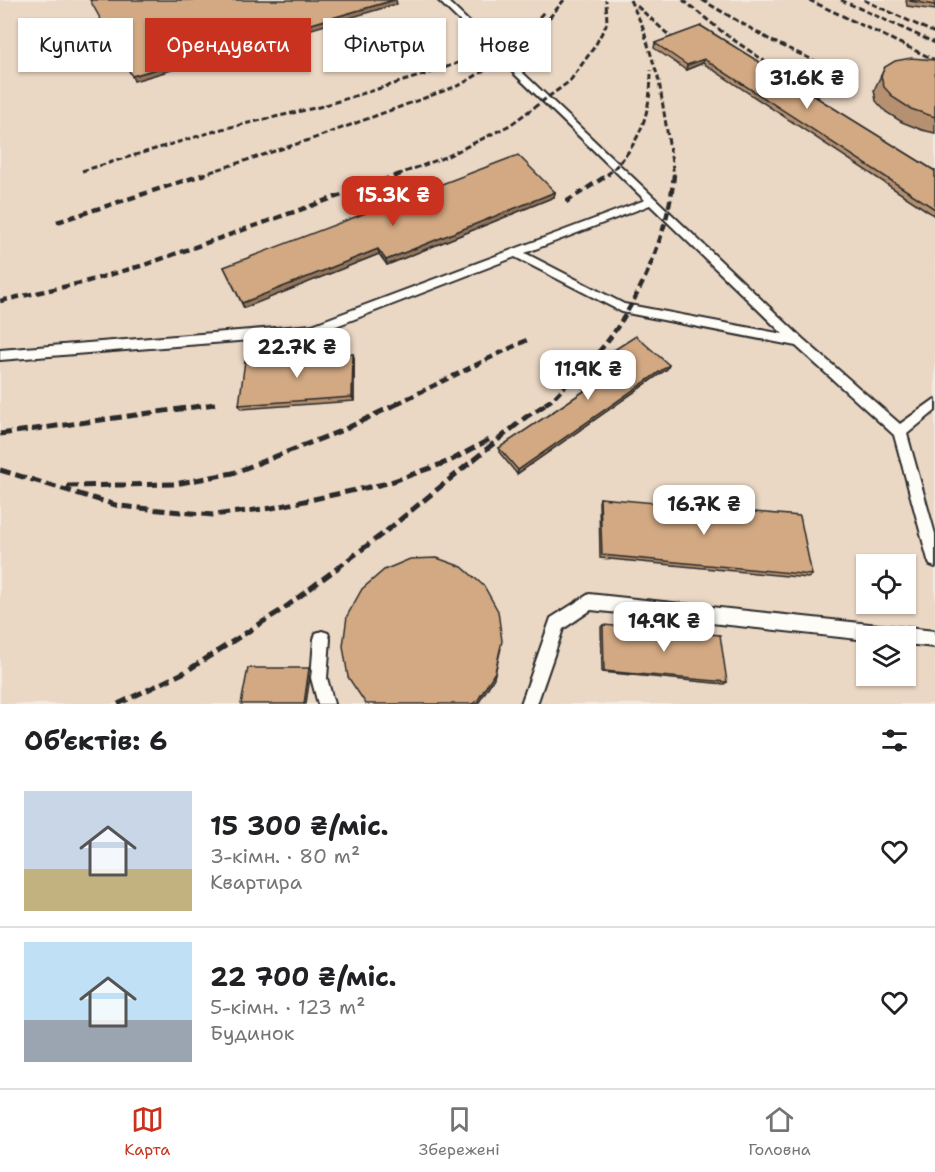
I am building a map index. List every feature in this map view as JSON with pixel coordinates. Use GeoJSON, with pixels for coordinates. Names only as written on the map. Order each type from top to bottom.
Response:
{"type":"FeatureCollection","features":[{"type":"Feature","properties":{"kind":"lane"},"geometry":{"type":"LineString","coordinates":[[442,0],[799,342],[900,432],[935,557]]}},
{"type":"Feature","properties":{"kind":"lane"},"geometry":{"type":"LineString","coordinates":[[0,355],[313,330],[652,201]]}},
{"type":"Feature","properties":{"kind":"lane"},"geometry":{"type":"LineString","coordinates":[[515,253],[622,309],[799,342]]}},
{"type":"Feature","properties":{"kind":"lane"},"geometry":{"type":"LineString","coordinates":[[900,432],[935,404]]}},
{"type":"Feature","properties":{"kind":"lane"},"geometry":{"type":"LineString","coordinates":[[529,704],[557,624],[589,602],[856,631]]}},
{"type":"Feature","properties":{"kind":"lane"},"geometry":{"type":"LineString","coordinates":[[916,637],[935,639]]}},
{"type":"Feature","properties":{"kind":"lane"},"geometry":{"type":"LineString","coordinates":[[322,639],[319,678],[326,704]]}},
{"type":"Feature","properties":{"kind":"shaded area"},"geometry":{"type":"Polygon","coordinates":[[[0,0],[935,0],[935,704],[0,704],[0,0]]]}},
{"type":"Feature","properties":{"kind":"building"},"geometry":{"type":"Polygon","coordinates":[[[90,0],[394,0],[332,18],[323,18],[323,21],[311,24],[311,18],[145,18],[146,72],[132,76],[130,72],[133,72],[133,18],[100,18],[90,0]]]}},
{"type":"Feature","properties":{"kind":"building"},"geometry":{"type":"Polygon","coordinates":[[[935,0],[935,5],[910,1],[935,0]]]}},
{"type":"Feature","properties":{"kind":"building"},"geometry":{"type":"Polygon","coordinates":[[[701,26],[935,171],[935,209],[704,59],[687,65],[655,43],[701,26]]]}},
{"type":"Feature","properties":{"kind":"building"},"geometry":{"type":"Polygon","coordinates":[[[911,58],[935,60],[935,117],[911,109],[894,98],[884,87],[881,76],[885,67],[895,61],[911,58]]]}},
{"type":"Feature","properties":{"kind":"building"},"geometry":{"type":"Polygon","coordinates":[[[518,155],[555,192],[386,260],[378,249],[242,303],[224,267],[518,155]]]}},
{"type":"Feature","properties":{"kind":"building"},"geometry":{"type":"Polygon","coordinates":[[[636,336],[669,365],[518,470],[499,448],[610,374],[597,361],[636,336]]]}},
{"type":"Feature","properties":{"kind":"building"},"geometry":{"type":"Polygon","coordinates":[[[353,354],[352,397],[239,405],[245,361],[353,354]]]}},
{"type":"Feature","properties":{"kind":"building"},"geometry":{"type":"Polygon","coordinates":[[[600,498],[800,516],[812,575],[602,555],[600,498]]]}},
{"type":"Feature","properties":{"kind":"building"},"geometry":{"type":"Polygon","coordinates":[[[437,558],[462,567],[484,586],[498,611],[502,641],[495,672],[478,700],[472,704],[366,704],[348,677],[343,646],[347,616],[362,589],[384,570],[410,559],[437,558]]]}},
{"type":"Feature","properties":{"kind":"building"},"geometry":{"type":"Polygon","coordinates":[[[603,625],[720,635],[727,682],[604,671],[603,625]]]}},
{"type":"Feature","properties":{"kind":"building"},"geometry":{"type":"Polygon","coordinates":[[[248,668],[309,668],[304,704],[241,704],[248,668]]]}},
{"type":"Feature","properties":{"kind":"railway"},"geometry":{"type":"LineString","coordinates":[[201,175],[312,139],[460,85],[527,45],[564,0]]}},
{"type":"Feature","properties":{"kind":"railway"},"geometry":{"type":"LineString","coordinates":[[397,175],[448,156],[510,125],[570,81],[595,46],[607,23],[606,0]]}},
{"type":"Feature","properties":{"kind":"railway"},"geometry":{"type":"LineString","coordinates":[[630,0],[642,25],[659,81],[674,175]]}},
{"type":"Feature","properties":{"kind":"railway"},"geometry":{"type":"LineString","coordinates":[[683,0],[725,34],[820,99]]}},
{"type":"Feature","properties":{"kind":"railway"},"geometry":{"type":"LineString","coordinates":[[702,0],[772,41],[826,66]]}},
{"type":"Feature","properties":{"kind":"railway"},"geometry":{"type":"LineString","coordinates":[[809,0],[935,60]]}},
{"type":"Feature","properties":{"kind":"railway"},"geometry":{"type":"LineString","coordinates":[[841,0],[935,43]]}},
{"type":"Feature","properties":{"kind":"railway"},"geometry":{"type":"LineString","coordinates":[[864,0],[935,33]]}},
{"type":"Feature","properties":{"kind":"railway"},"geometry":{"type":"LineString","coordinates":[[637,6],[672,38]]}},
{"type":"Feature","properties":{"kind":"railway"},"geometry":{"type":"LineString","coordinates":[[82,171],[222,129],[319,107],[436,71],[498,48],[525,32],[544,12]]}},
{"type":"Feature","properties":{"kind":"railway"},"geometry":{"type":"LineString","coordinates":[[607,175],[628,152],[641,128],[649,100],[651,70]]}},
{"type":"Feature","properties":{"kind":"railway"},"geometry":{"type":"LineString","coordinates":[[57,222],[205,174]]}},
{"type":"Feature","properties":{"kind":"railway"},"geometry":{"type":"LineString","coordinates":[[0,301],[81,283],[144,265],[401,174]]}},
{"type":"Feature","properties":{"kind":"railway"},"geometry":{"type":"LineString","coordinates":[[566,202],[609,174]]}},
{"type":"Feature","properties":{"kind":"railway"},"geometry":{"type":"LineString","coordinates":[[545,404],[553,399],[599,352],[624,317],[644,279],[661,237],[674,175]]}},
{"type":"Feature","properties":{"kind":"railway"},"geometry":{"type":"LineString","coordinates":[[396,404],[529,339]]}},
{"type":"Feature","properties":{"kind":"railway"},"geometry":{"type":"LineString","coordinates":[[67,486],[175,484],[233,473],[343,430],[399,403]]}},
{"type":"Feature","properties":{"kind":"railway"},"geometry":{"type":"LineString","coordinates":[[118,704],[185,672],[283,609],[385,532],[526,417],[548,403]]}},
{"type":"Feature","properties":{"kind":"railway"},"geometry":{"type":"LineString","coordinates":[[0,434],[215,404]]}},
{"type":"Feature","properties":{"kind":"railway"},"geometry":{"type":"LineString","coordinates":[[0,470],[119,506],[213,515],[272,508],[388,483],[450,461],[490,439]]}}]}
